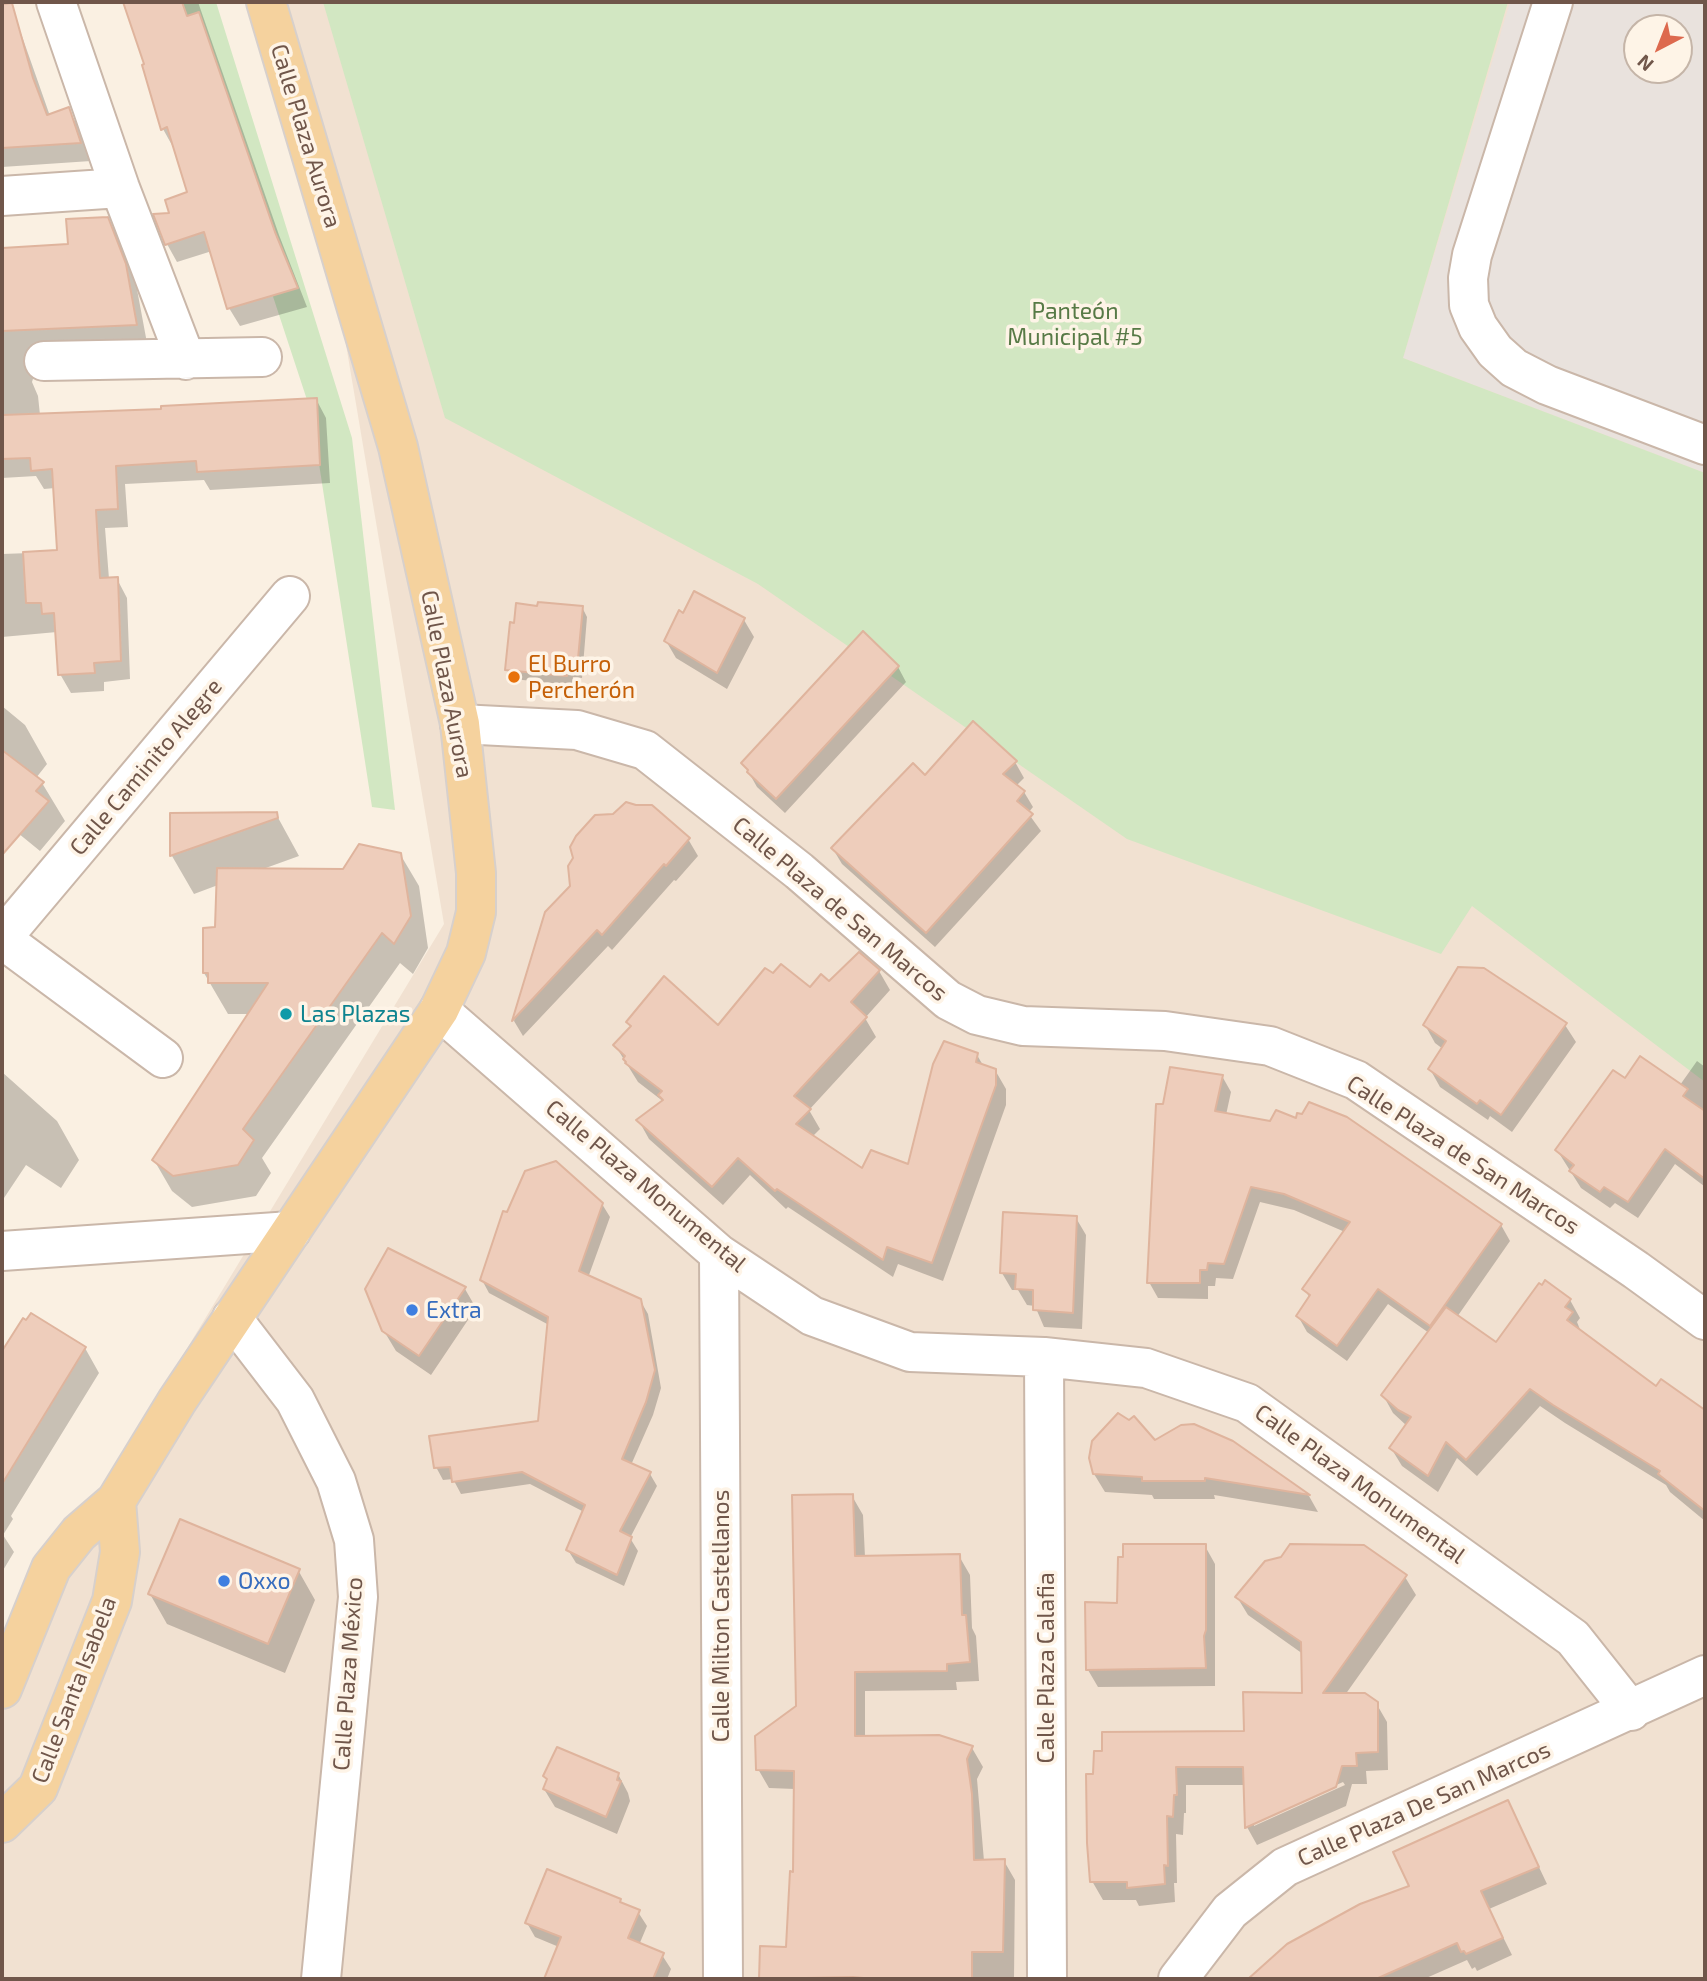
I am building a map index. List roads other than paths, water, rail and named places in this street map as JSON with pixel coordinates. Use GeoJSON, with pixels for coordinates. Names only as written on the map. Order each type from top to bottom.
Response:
{"type":"FeatureCollection","features":[{"type":"Feature","properties":{"kind":"main road","name":"Calle Plaza Aurora"},"geometry":{"type":"LineString","coordinates":[[232,1318],[439,1010],[466,953],[476,912],[476,873],[460,724],[398,447],[266,2]]}},
{"type":"Feature","properties":{"kind":"main road"},"geometry":{"type":"LineString","coordinates":[[2,1689],[51,1568],[79,1533],[116,1501],[143,1453],[232,1318]]}},
{"type":"Feature","properties":{"kind":"main road","name":"Calle Santa Isabela"},"geometry":{"type":"LineString","coordinates":[[2,1823],[38,1788],[112,1601],[120,1552],[116,1501]]}},
{"type":"Feature","properties":{"kind":"street"},"geometry":{"type":"LineString","coordinates":[[56,2],[120,188],[186,360]]}},
{"type":"Feature","properties":{"kind":"street"},"geometry":{"type":"LineString","coordinates":[[1553,2],[1472,255],[1468,278],[1469,305],[1478,327],[1494,351],[1514,368],[1547,385],[1705,445]]}},
{"type":"Feature","properties":{"kind":"street"},"geometry":{"type":"LineString","coordinates":[[2,196],[120,188]]}},
{"type":"Feature","properties":{"kind":"street"},"geometry":{"type":"LineString","coordinates":[[44,361],[262,357]]}},
{"type":"Feature","properties":{"kind":"street","name":"Calle Caminito Alegre"},"geometry":{"type":"LineString","coordinates":[[2,939],[290,596]]}},
{"type":"Feature","properties":{"kind":"street","name":"Calle Plaza de San Marcos"},"geometry":{"type":"LineString","coordinates":[[460,724],[577,730],[645,750],[799,871],[948,1000],[977,1015],[1023,1026],[1165,1031],[1270,1046],[1356,1080],[1636,1270],[1705,1320]]}},
{"type":"Feature","properties":{"kind":"street"},"geometry":{"type":"LineString","coordinates":[[2,939],[163,1058]]}},
{"type":"Feature","properties":{"kind":"street","name":"Calle Plaza Monumental"},"geometry":{"type":"LineString","coordinates":[[439,1010],[719,1254],[812,1316],[910,1352],[1044,1357],[1146,1368],[1247,1404],[1573,1638],[1631,1711]]}},
{"type":"Feature","properties":{"kind":"street"},"geometry":{"type":"LineString","coordinates":[[2,1251],[291,1231]]}},
{"type":"Feature","properties":{"kind":"street","name":"Calle Milton Castellanos"},"geometry":{"type":"LineString","coordinates":[[719,1254],[723,1979]]}},
{"type":"Feature","properties":{"kind":"street","name":"Calle Plaza México"},"geometry":{"type":"LineString","coordinates":[[232,1318],[295,1400],[336,1481],[354,1540],[358,1597],[321,1979]]}},
{"type":"Feature","properties":{"kind":"street","name":"Calle Plaza Calafia"},"geometry":{"type":"LineString","coordinates":[[1044,1357],[1047,1979]]}},
{"type":"Feature","properties":{"kind":"street","name":"Calle Plaza De San Marcos"},"geometry":{"type":"LineString","coordinates":[[1178,1979],[1230,1911],[1285,1867],[1705,1675]]}},
{"type":"Feature","properties":{"kind":"place","name":"El Burro Percherón"},"geometry":{"type":"Point","coordinates":[514,677]}},
{"type":"Feature","properties":{"kind":"place","name":"Las Plazas"},"geometry":{"type":"Point","coordinates":[286,1014]}},
{"type":"Feature","properties":{"kind":"place","name":"Extra"},"geometry":{"type":"Point","coordinates":[412,1310]}},
{"type":"Feature","properties":{"kind":"place","name":"Oxxo"},"geometry":{"type":"Point","coordinates":[224,1581]}},
{"type":"Feature","properties":{"kind":"park label","name":"Panteón Municipal #5"},"geometry":{"type":"Point","coordinates":[1075,324]}}]}
